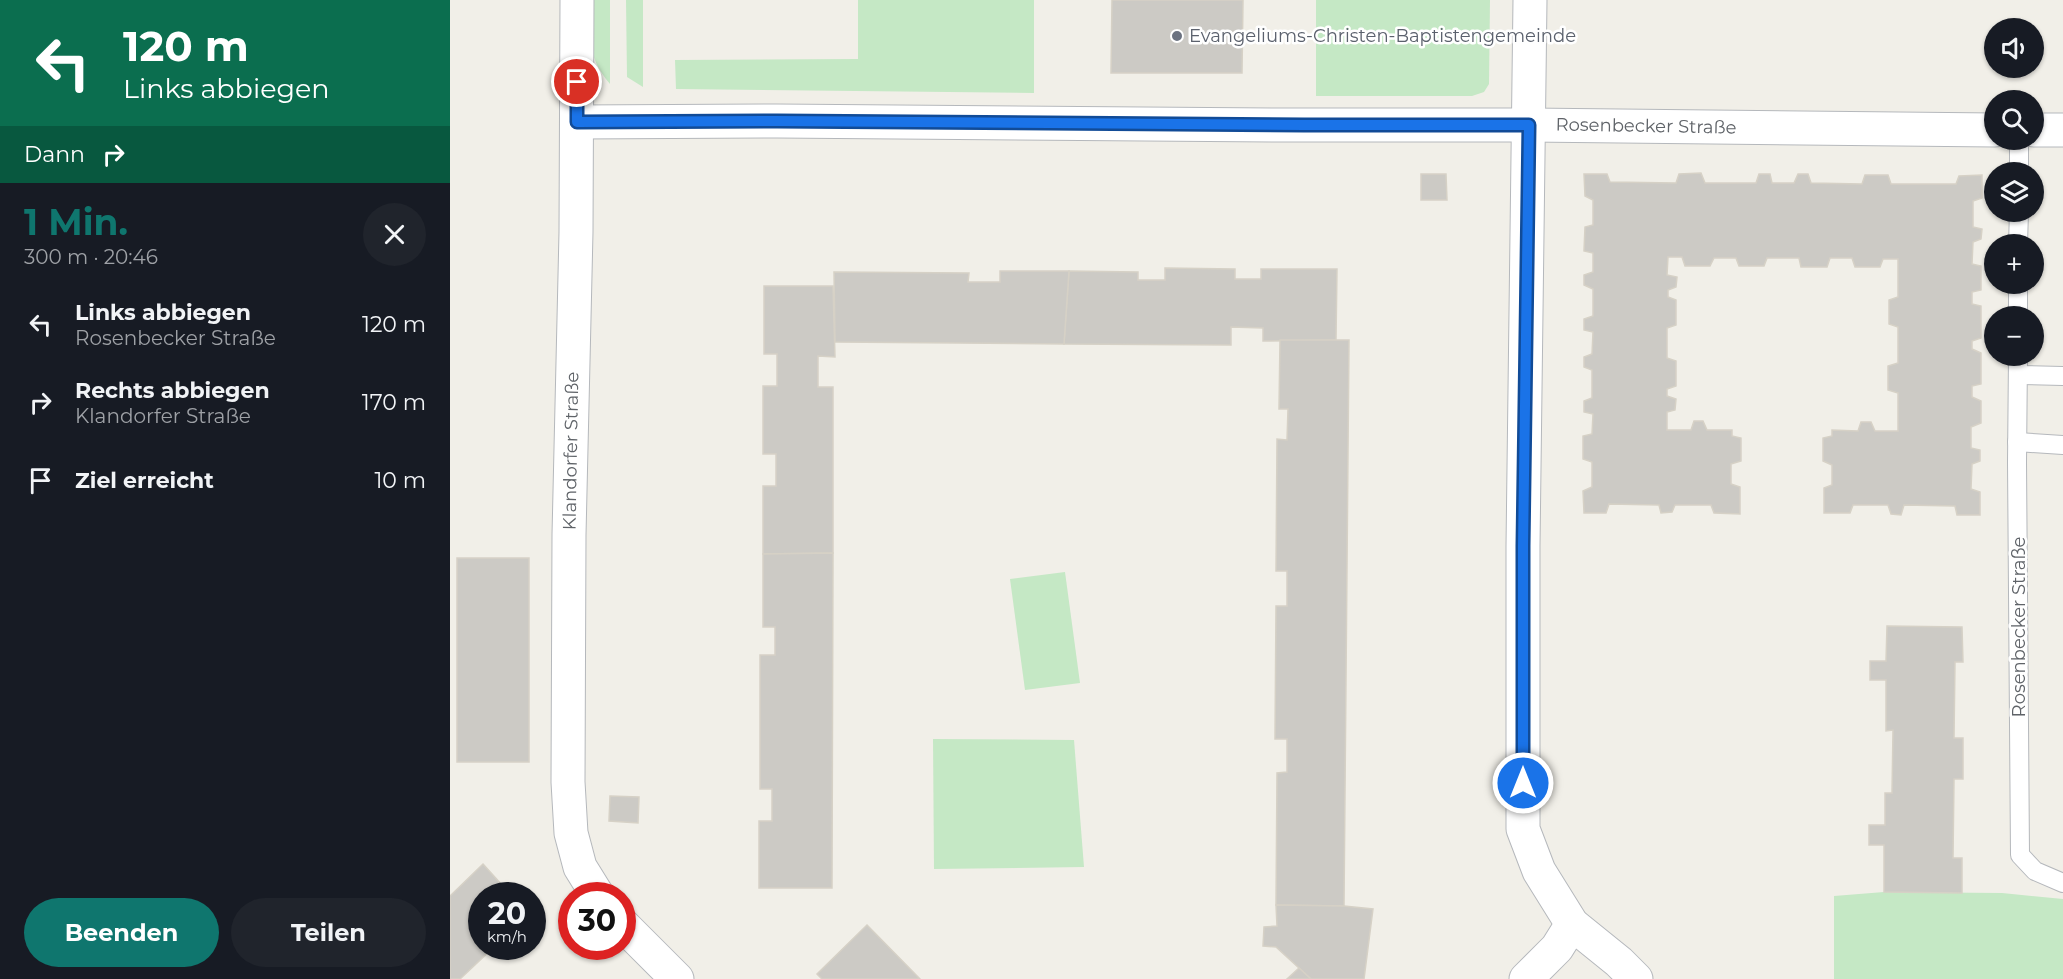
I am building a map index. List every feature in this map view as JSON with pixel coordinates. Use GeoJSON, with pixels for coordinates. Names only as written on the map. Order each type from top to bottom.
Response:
{"type":"FeatureCollection","features":[{"type":"Feature","properties":{"kind":"street","name":"Klandorfer Straße"},"geometry":{"type":"LineString","coordinates":[[577,0],[577,122],[569,536],[568,782],[571,833],[580,867],[589,882]]}},
{"type":"Feature","properties":{"kind":"street"},"geometry":{"type":"LineString","coordinates":[[1530,0],[1523,546],[1523,829],[1539,871],[1572,924],[1619,962],[1636,979]]}},
{"type":"Feature","properties":{"kind":"street","name":"Rosenbecker Straße"},"geometry":{"type":"LineString","coordinates":[[577,122],[1529,125],[1984,130]]}},
{"type":"Feature","properties":{"kind":"street"},"geometry":{"type":"LineString","coordinates":[[2044,130],[2063,130]]}},
{"type":"Feature","properties":{"kind":"street"},"geometry":{"type":"LineString","coordinates":[[1526,979],[1557,948],[1572,924]]}},
{"type":"Feature","properties":{"kind":"street"},"geometry":{"type":"LineString","coordinates":[[636,938],[677,979]]}},
{"type":"Feature","properties":{"kind":"lane","name":"Rosenbecker Straße"},"geometry":{"type":"LineString","coordinates":[[2018,366],[2020,855],[2035,871],[2059,882]]}},
{"type":"Feature","properties":{"kind":"lane"},"geometry":{"type":"LineString","coordinates":[[2018,375],[2063,376]]}},
{"type":"Feature","properties":{"kind":"lane"},"geometry":{"type":"LineString","coordinates":[[2018,442],[2063,445]]}},
{"type":"Feature","properties":{"kind":"green space"},"geometry":{"type":"Polygon","coordinates":[[[592,0],[610,0],[610,84],[596,63],[591,45],[592,0]]]}},
{"type":"Feature","properties":{"kind":"green space"},"geometry":{"type":"Polygon","coordinates":[[[626,0],[643,0],[643,87],[627,77],[626,0]]]}},
{"type":"Feature","properties":{"kind":"green space"},"geometry":{"type":"Polygon","coordinates":[[[858,0],[1034,0],[1034,93],[676,89],[675,60],[858,59],[858,0]]]}},
{"type":"Feature","properties":{"kind":"green space"},"geometry":{"type":"Polygon","coordinates":[[[1316,0],[1490,0],[1489,84],[1484,92],[1472,96],[1316,96],[1316,0]]]}},
{"type":"Feature","properties":{"kind":"green space"},"geometry":{"type":"Polygon","coordinates":[[[1065,572],[1080,683],[1025,690],[1010,579],[1065,572]]]}},
{"type":"Feature","properties":{"kind":"green space"},"geometry":{"type":"Polygon","coordinates":[[[933,739],[1074,740],[1084,867],[934,869],[933,739]]]}},
{"type":"Feature","properties":{"kind":"green space"},"geometry":{"type":"Polygon","coordinates":[[[1884,892],[2002,893],[2063,899],[2063,979],[1834,979],[1834,896],[1884,892]]]}},
{"type":"Feature","properties":{"kind":"building","name":"Evangeliums-Christen-Baptistengemeinde"},"geometry":{"type":"Polygon","coordinates":[[[1112,0],[1243,0],[1242,73],[1111,73],[1112,0]]]}},
{"type":"Feature","properties":{"kind":"building"},"geometry":{"type":"Polygon","coordinates":[[[1701,173],[1705,183],[1756,183],[1759,174],[1770,174],[1772,183],[1794,183],[1798,174],[1808,174],[1811,183],[1862,184],[1865,175],[1888,175],[1891,184],[1956,184],[1959,176],[1982,175],[1982,198],[1973,201],[1973,227],[1982,229],[1981,239],[1973,242],[1972,264],[1981,266],[1981,290],[1972,292],[1972,304],[1981,306],[1981,338],[1972,341],[1972,349],[1981,353],[1981,384],[1972,386],[1972,397],[1981,401],[1981,423],[1971,427],[1971,448],[1980,450],[1980,461],[1972,464],[1971,489],[1980,492],[1980,515],[1957,515],[1955,506],[1904,505],[1901,515],[1891,514],[1888,505],[1853,505],[1850,513],[1824,513],[1824,488],[1832,485],[1832,465],[1823,461],[1823,438],[1832,436],[1832,430],[1858,431],[1861,422],[1871,422],[1875,431],[1898,431],[1898,393],[1888,390],[1888,366],[1898,363],[1898,327],[1889,324],[1889,300],[1898,297],[1898,259],[1883,259],[1880,267],[1855,267],[1852,258],[1830,258],[1827,267],[1801,267],[1799,258],[1767,258],[1764,266],[1739,266],[1736,258],[1714,258],[1710,266],[1685,266],[1682,257],[1668,257],[1667,275],[1677,277],[1676,287],[1668,290],[1668,297],[1676,300],[1676,325],[1667,328],[1667,358],[1676,361],[1676,386],[1667,389],[1667,396],[1676,399],[1675,410],[1667,412],[1667,430],[1691,430],[1694,421],[1703,421],[1707,430],[1732,430],[1732,436],[1741,438],[1741,461],[1731,464],[1731,484],[1740,487],[1740,514],[1714,513],[1711,505],[1675,505],[1672,512],[1661,513],[1659,505],[1609,504],[1606,513],[1584,513],[1583,491],[1592,487],[1592,462],[1583,459],[1583,436],[1592,434],[1593,414],[1584,412],[1584,401],[1592,398],[1592,370],[1584,367],[1584,357],[1592,354],[1593,332],[1584,330],[1584,319],[1593,316],[1593,289],[1584,285],[1584,275],[1593,272],[1593,253],[1584,251],[1585,227],[1593,225],[1593,200],[1585,196],[1584,174],[1607,174],[1610,182],[1676,183],[1679,174],[1701,173]]]}},
{"type":"Feature","properties":{"kind":"building"},"geometry":{"type":"Polygon","coordinates":[[[1421,174],[1446,174],[1447,200],[1421,200],[1421,174]]]}},
{"type":"Feature","properties":{"kind":"building"},"geometry":{"type":"Polygon","coordinates":[[[1165,268],[1235,269],[1235,279],[1261,279],[1261,269],[1337,269],[1336,340],[1263,341],[1263,328],[1231,327],[1231,345],[1064,344],[1069,271],[1138,272],[1138,280],[1165,280],[1165,268]]]}},
{"type":"Feature","properties":{"kind":"building"},"geometry":{"type":"Polygon","coordinates":[[[1000,271],[1069,271],[1064,344],[835,342],[834,272],[969,273],[968,282],[1000,282],[1000,271]]]}},
{"type":"Feature","properties":{"kind":"building"},"geometry":{"type":"Polygon","coordinates":[[[764,286],[833,286],[835,357],[818,356],[818,387],[833,387],[833,553],[763,554],[763,486],[776,486],[776,454],[763,454],[763,386],[777,386],[777,354],[764,354],[764,286]]]}},
{"type":"Feature","properties":{"kind":"building"},"geometry":{"type":"Polygon","coordinates":[[[1280,340],[1349,340],[1344,906],[1276,905],[1277,773],[1287,772],[1287,739],[1275,739],[1276,606],[1287,606],[1287,571],[1276,571],[1277,439],[1287,440],[1288,409],[1279,409],[1280,340]]]}},
{"type":"Feature","properties":{"kind":"building"},"geometry":{"type":"Polygon","coordinates":[[[833,553],[832,888],[759,888],[759,821],[772,821],[772,789],[760,789],[760,655],[775,655],[775,627],[763,627],[763,554],[833,553]]]}},
{"type":"Feature","properties":{"kind":"building"},"geometry":{"type":"Polygon","coordinates":[[[457,558],[529,558],[529,762],[457,762],[457,558]]]}},
{"type":"Feature","properties":{"kind":"building"},"geometry":{"type":"Polygon","coordinates":[[[1887,626],[1962,627],[1963,662],[1955,662],[1954,738],[1963,738],[1963,779],[1954,779],[1953,858],[1962,858],[1962,893],[1884,892],[1884,845],[1869,845],[1869,825],[1885,825],[1885,793],[1892,793],[1893,730],[1886,731],[1886,680],[1870,680],[1870,661],[1886,661],[1887,626]]]}},
{"type":"Feature","properties":{"kind":"building"},"geometry":{"type":"Polygon","coordinates":[[[610,796],[639,797],[638,823],[609,821],[610,796]]]}},
{"type":"Feature","properties":{"kind":"building"},"geometry":{"type":"Polygon","coordinates":[[[483,864],[499,882],[468,882],[468,960],[480,960],[460,979],[450,979],[450,896],[483,864]]]}},
{"type":"Feature","properties":{"kind":"building"},"geometry":{"type":"Polygon","coordinates":[[[1276,905],[1344,906],[1373,909],[1364,979],[1311,979],[1276,947],[1263,946],[1264,927],[1277,926],[1276,905]]]}},
{"type":"Feature","properties":{"kind":"building"},"geometry":{"type":"Polygon","coordinates":[[[867,925],[920,979],[822,979],[817,974],[867,925]]]}},
{"type":"Feature","properties":{"kind":"building"},"geometry":{"type":"Polygon","coordinates":[[[1299,968],[1311,979],[1287,979],[1299,968]]]}},
{"type":"Feature","properties":{"kind":"place","name":"Evangeliums-Christen-Baptistengemeinde"},"geometry":{"type":"Point","coordinates":[1177,36]}},
{"type":"Feature","properties":{"kind":"route"},"geometry":{"type":"LineString","coordinates":[[577,82],[577,122],[1529,125],[1523,546],[1523,783]]}}]}
